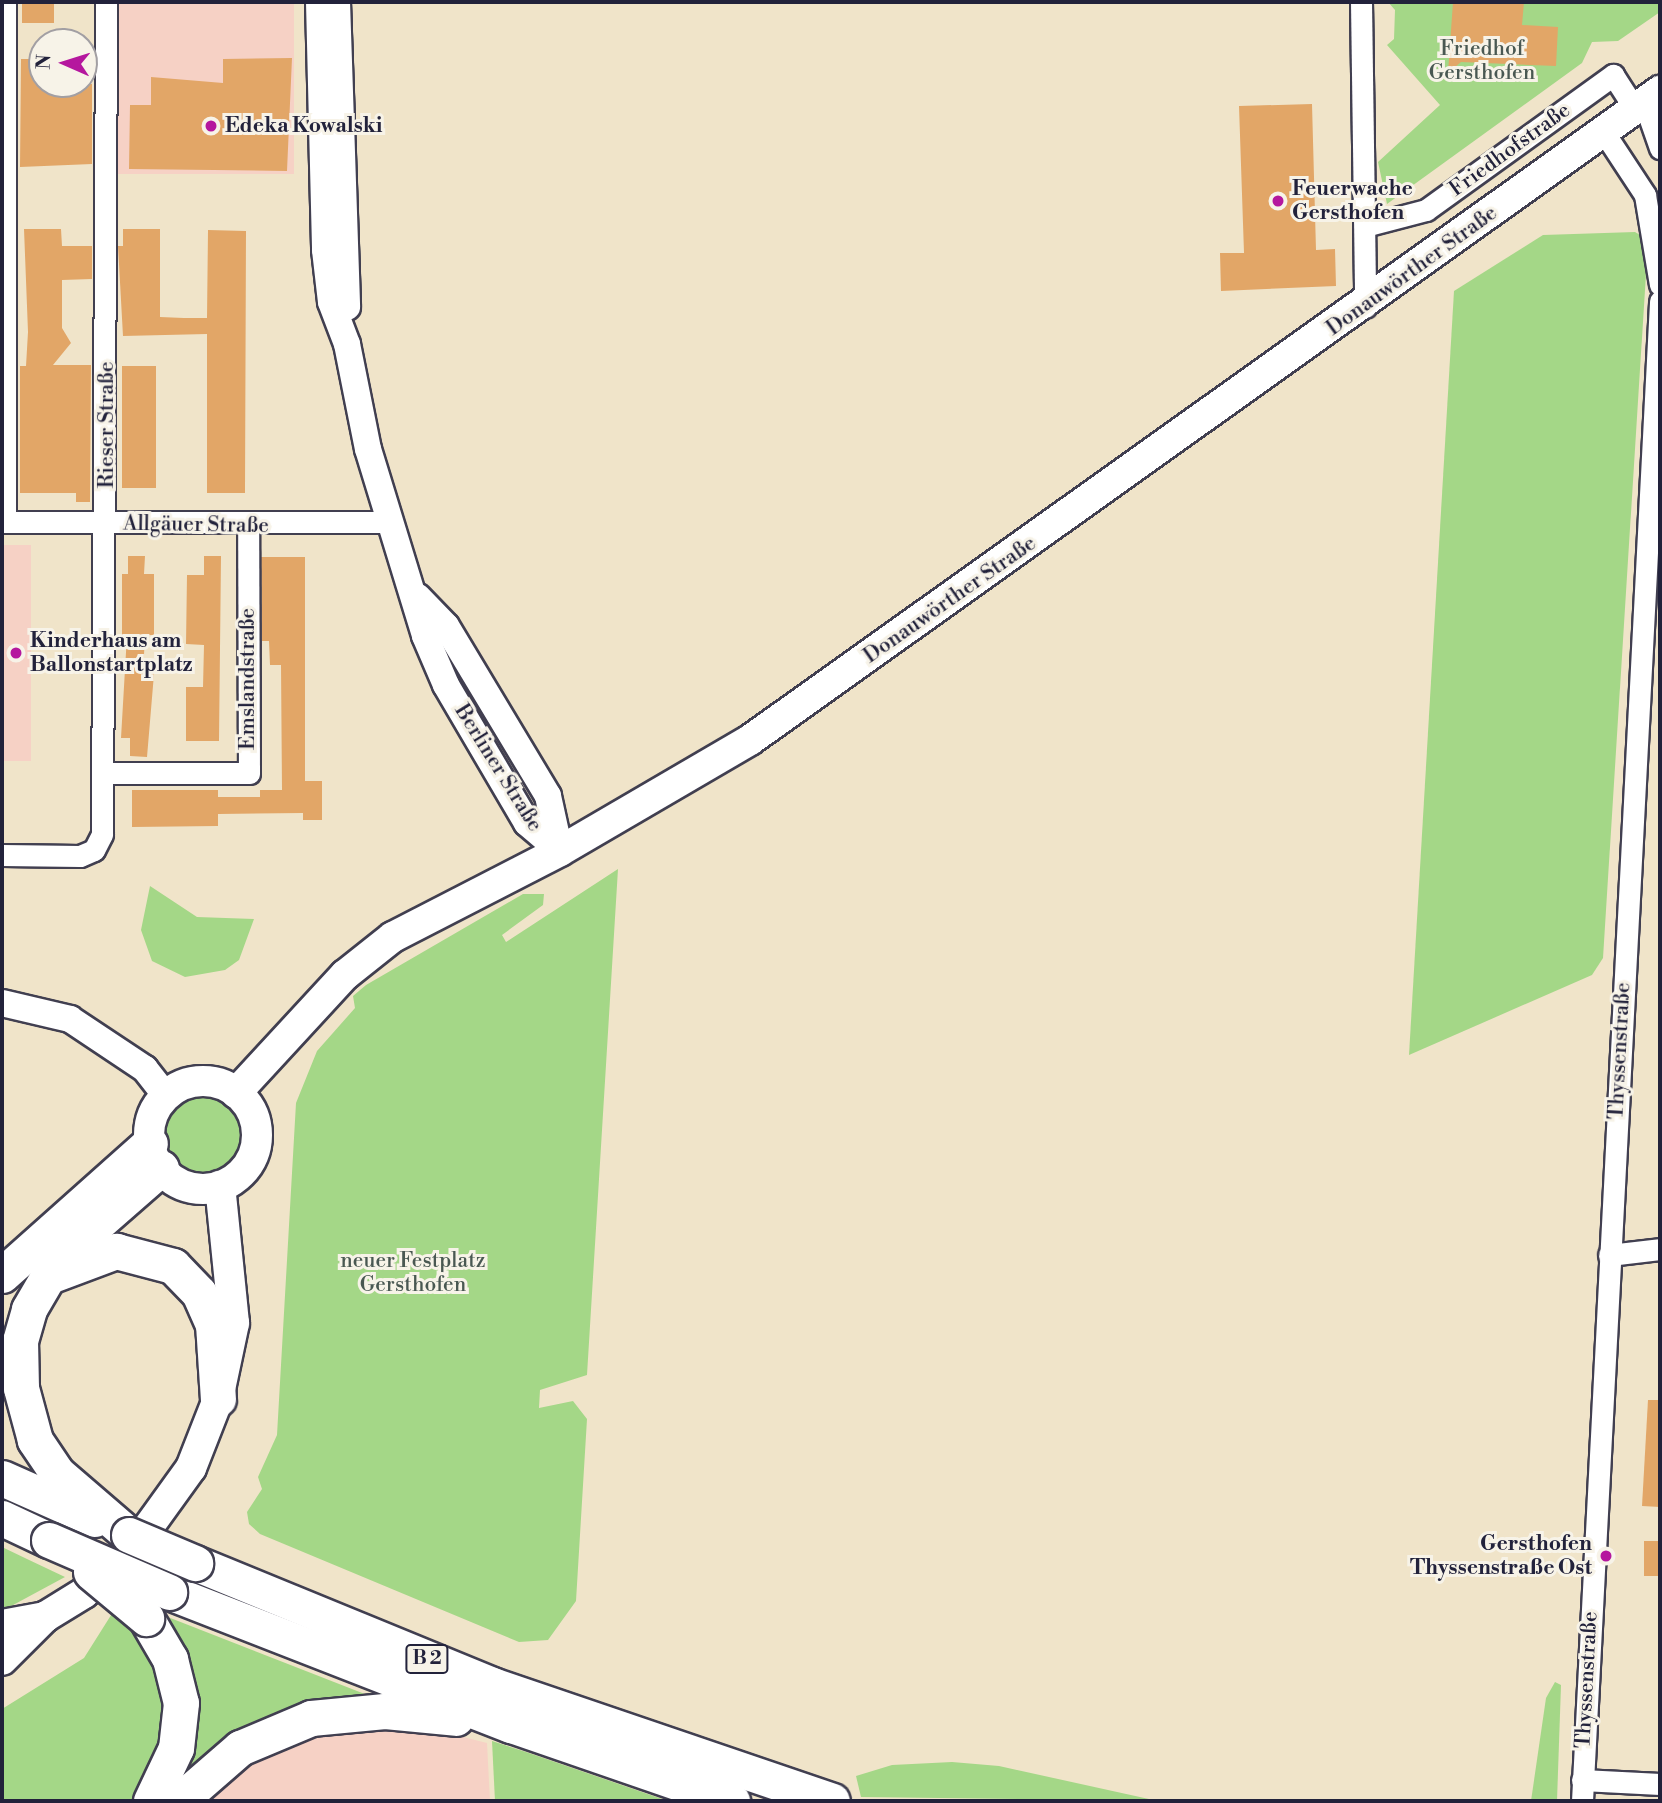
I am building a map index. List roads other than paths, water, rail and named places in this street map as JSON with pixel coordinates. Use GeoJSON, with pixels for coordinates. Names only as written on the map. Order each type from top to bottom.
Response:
{"type":"FeatureCollection","features":[{"type":"Feature","properties":{"kind":"highway"},"geometry":{"type":"LineString","coordinates":[[2,1275],[155,1156]]}},
{"type":"Feature","properties":{"kind":"highway"},"geometry":{"type":"LineString","coordinates":[[81,1506],[45,1457],[23,1402],[20,1341],[46,1278],[76,1236],[155,1156]]}},
{"type":"Feature","properties":{"kind":"highway"},"geometry":{"type":"LineString","coordinates":[[46,1278],[86,1258],[116,1251],[173,1266],[199,1293],[213,1324],[218,1399]]}},
{"type":"Feature","properties":{"kind":"highway"},"geometry":{"type":"LineString","coordinates":[[2,1478],[81,1506]]}},
{"type":"Feature","properties":{"kind":"highway","name":"B 2"},"geometry":{"type":"LineString","coordinates":[[81,1506],[129,1535],[492,1685],[832,1801]]}},
{"type":"Feature","properties":{"kind":"highway","name":"B 2"},"geometry":{"type":"LineString","coordinates":[[2,1518],[169,1592],[511,1725],[732,1801]]}},
{"type":"Feature","properties":{"kind":"highway"},"geometry":{"type":"LineString","coordinates":[[49,1540],[146,1618],[170,1659],[181,1703],[176,1748],[151,1801]]}},
{"type":"Feature","properties":{"kind":"highway"},"geometry":{"type":"LineString","coordinates":[[179,1801],[240,1748],[311,1718],[385,1711],[511,1725]]}},
{"type":"Feature","properties":{"kind":"main road","name":"Donauwörther Straße"},"geometry":{"type":"LineString","coordinates":[[236,1093],[345,975],[393,937],[560,851],[750,740],[1365,307],[1646,101]]}},
{"type":"Feature","properties":{"kind":"main road"},"geometry":{"type":"LineString","coordinates":[[204,1081],[236,1093],[254,1118],[255,1146],[243,1171],[220,1186],[183,1185],[155,1156],[153,1115],[166,1096],[204,1081]]}},
{"type":"Feature","properties":{"kind":"main road"},"geometry":{"type":"LineString","coordinates":[[2,1660],[45,1617],[114,1567],[161,1514],[191,1468],[218,1399],[234,1312],[220,1186]]}},
{"type":"Feature","properties":{"kind":"main road"},"geometry":{"type":"LineString","coordinates":[[2,1625],[45,1617]]}},
{"type":"Feature","properties":{"kind":"street"},"geometry":{"type":"LineString","coordinates":[[3,522],[5,2]]}},
{"type":"Feature","properties":{"kind":"street","name":"Rieser Straße"},"geometry":{"type":"LineString","coordinates":[[2,855],[80,856],[98,847],[106,772],[106,2]]}},
{"type":"Feature","properties":{"kind":"street","name":"Berliner Straße"},"geometry":{"type":"LineString","coordinates":[[319,2],[325,250],[331,302],[347,344],[389,522],[418,597],[446,626],[548,796],[560,851]]}},
{"type":"Feature","properties":{"kind":"street","name":"Berliner Straße"},"geometry":{"type":"LineString","coordinates":[[337,2],[347,344]]}},
{"type":"Feature","properties":{"kind":"street"},"geometry":{"type":"LineString","coordinates":[[1361,2],[1365,307]]}},
{"type":"Feature","properties":{"kind":"street","name":"Friedhofstraße"},"geometry":{"type":"LineString","coordinates":[[1365,226],[1426,210],[1613,75],[1646,101]]}},
{"type":"Feature","properties":{"kind":"street"},"geometry":{"type":"LineString","coordinates":[[1646,101],[1660,148]]}},
{"type":"Feature","properties":{"kind":"street"},"geometry":{"type":"LineString","coordinates":[[1603,131],[1645,195],[1660,285]]}},
{"type":"Feature","properties":{"kind":"street","name":"Thyssenstraße"},"geometry":{"type":"LineString","coordinates":[[1582,1801],[1609,1255],[1650,670],[1660,301]]}},
{"type":"Feature","properties":{"kind":"street","name":"Allgäuer Straße"},"geometry":{"type":"LineString","coordinates":[[3,522],[248,526],[389,522]]}},
{"type":"Feature","properties":{"kind":"street","name":"Emslandstraße"},"geometry":{"type":"LineString","coordinates":[[106,772],[248,773],[248,526]]}},
{"type":"Feature","properties":{"kind":"street"},"geometry":{"type":"LineString","coordinates":[[2,1003],[70,1019],[145,1069],[166,1096]]}},
{"type":"Feature","properties":{"kind":"street"},"geometry":{"type":"LineString","coordinates":[[1609,1255],[1660,1249]]}},
{"type":"Feature","properties":{"kind":"street"},"geometry":{"type":"LineString","coordinates":[[2,1638],[45,1617]]}},
{"type":"Feature","properties":{"kind":"street"},"geometry":{"type":"LineString","coordinates":[[1583,1780],[1660,1784]]}},
{"type":"Feature","properties":{"kind":"place","name":"Edeka Kowalski"},"geometry":{"type":"Point","coordinates":[211,126]}},
{"type":"Feature","properties":{"kind":"place","name":"Feuerwache Gersthofen"},"geometry":{"type":"Point","coordinates":[1278,201]}},
{"type":"Feature","properties":{"kind":"place","name":"Kinderhaus am Ballonstartplatz"},"geometry":{"type":"Point","coordinates":[16,653]}},
{"type":"Feature","properties":{"kind":"place","name":"Gersthofen Thyssenstraße Ost"},"geometry":{"type":"Point","coordinates":[1606,1556]}},
{"type":"Feature","properties":{"kind":"park label","name":"Friedhof Gersthofen"},"geometry":{"type":"Point","coordinates":[1482,61]}},
{"type":"Feature","properties":{"kind":"park label","name":"neuer Festplatz Gersthofen"},"geometry":{"type":"Point","coordinates":[413,1273]}}]}
